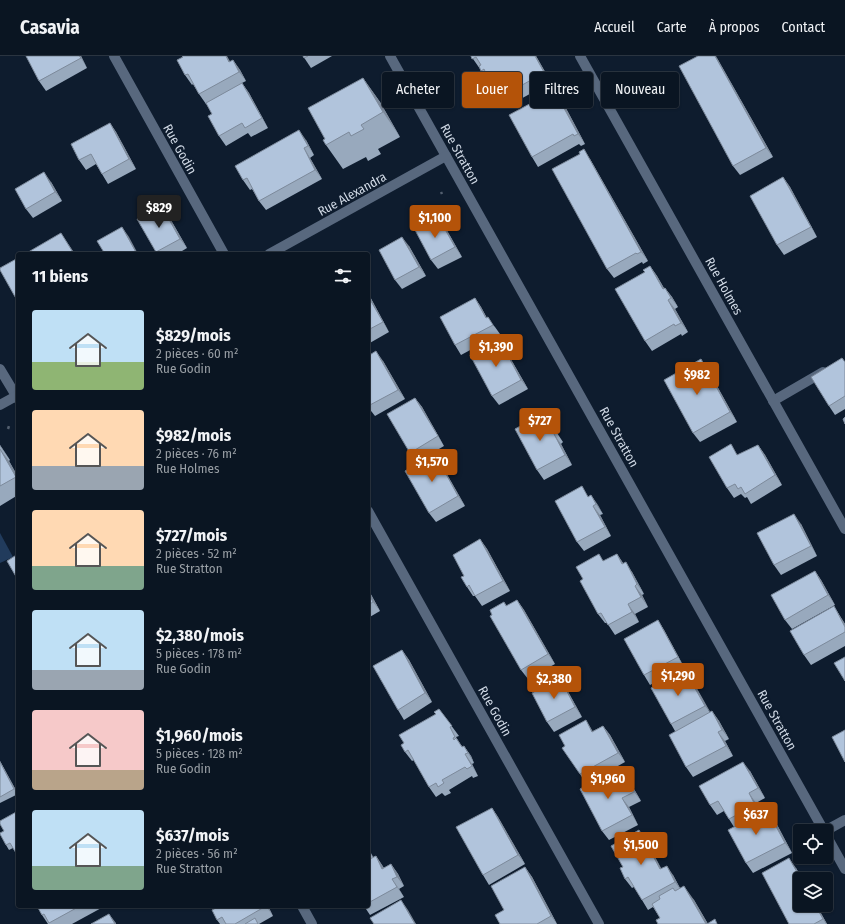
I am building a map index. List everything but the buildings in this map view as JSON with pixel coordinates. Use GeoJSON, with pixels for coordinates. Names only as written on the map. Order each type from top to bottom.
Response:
{"type":"FeatureCollection","features":[{"type":"Feature","properties":{"kind":"street","name":"Rue Godin"},"geometry":{"type":"LineString","coordinates":[[114,56],[223,252]]}},
{"type":"Feature","properties":{"kind":"street","name":"Rue Stratton"},"geometry":{"type":"LineString","coordinates":[[390,56],[820,824]]}},
{"type":"Feature","properties":{"kind":"street","name":"Rue Holmes"},"geometry":{"type":"LineString","coordinates":[[580,56],[845,529]]}},
{"type":"Feature","properties":{"kind":"street","name":"Rue Alexandra"},"geometry":{"type":"LineString","coordinates":[[273,252],[446,156]]}},
{"type":"Feature","properties":{"kind":"street"},"geometry":{"type":"LineString","coordinates":[[773,401],[833,366]]}},
{"type":"Feature","properties":{"kind":"street"},"geometry":{"type":"LineString","coordinates":[[0,369],[16,394]]}},
{"type":"Feature","properties":{"kind":"street"},"geometry":{"type":"LineString","coordinates":[[0,405],[16,398]]}},
{"type":"Feature","properties":{"kind":"street","name":"Rue Godin"},"geometry":{"type":"LineString","coordinates":[[370,515],[599,924]]}},
{"type":"Feature","properties":{"kind":"street"},"geometry":{"type":"LineString","coordinates":[[833,826],[845,820]]}},
{"type":"Feature","properties":{"kind":"street"},"geometry":{"type":"LineString","coordinates":[[833,848],[845,869]]}},
{"type":"Feature","properties":{"kind":"street"},"geometry":{"type":"LineString","coordinates":[[303,908],[312,924]]}},
{"type":"Feature","properties":{"kind":"shaded area"},"geometry":{"type":"Polygon","coordinates":[[[0,533],[13,557],[0,563],[0,533]]]}}]}
